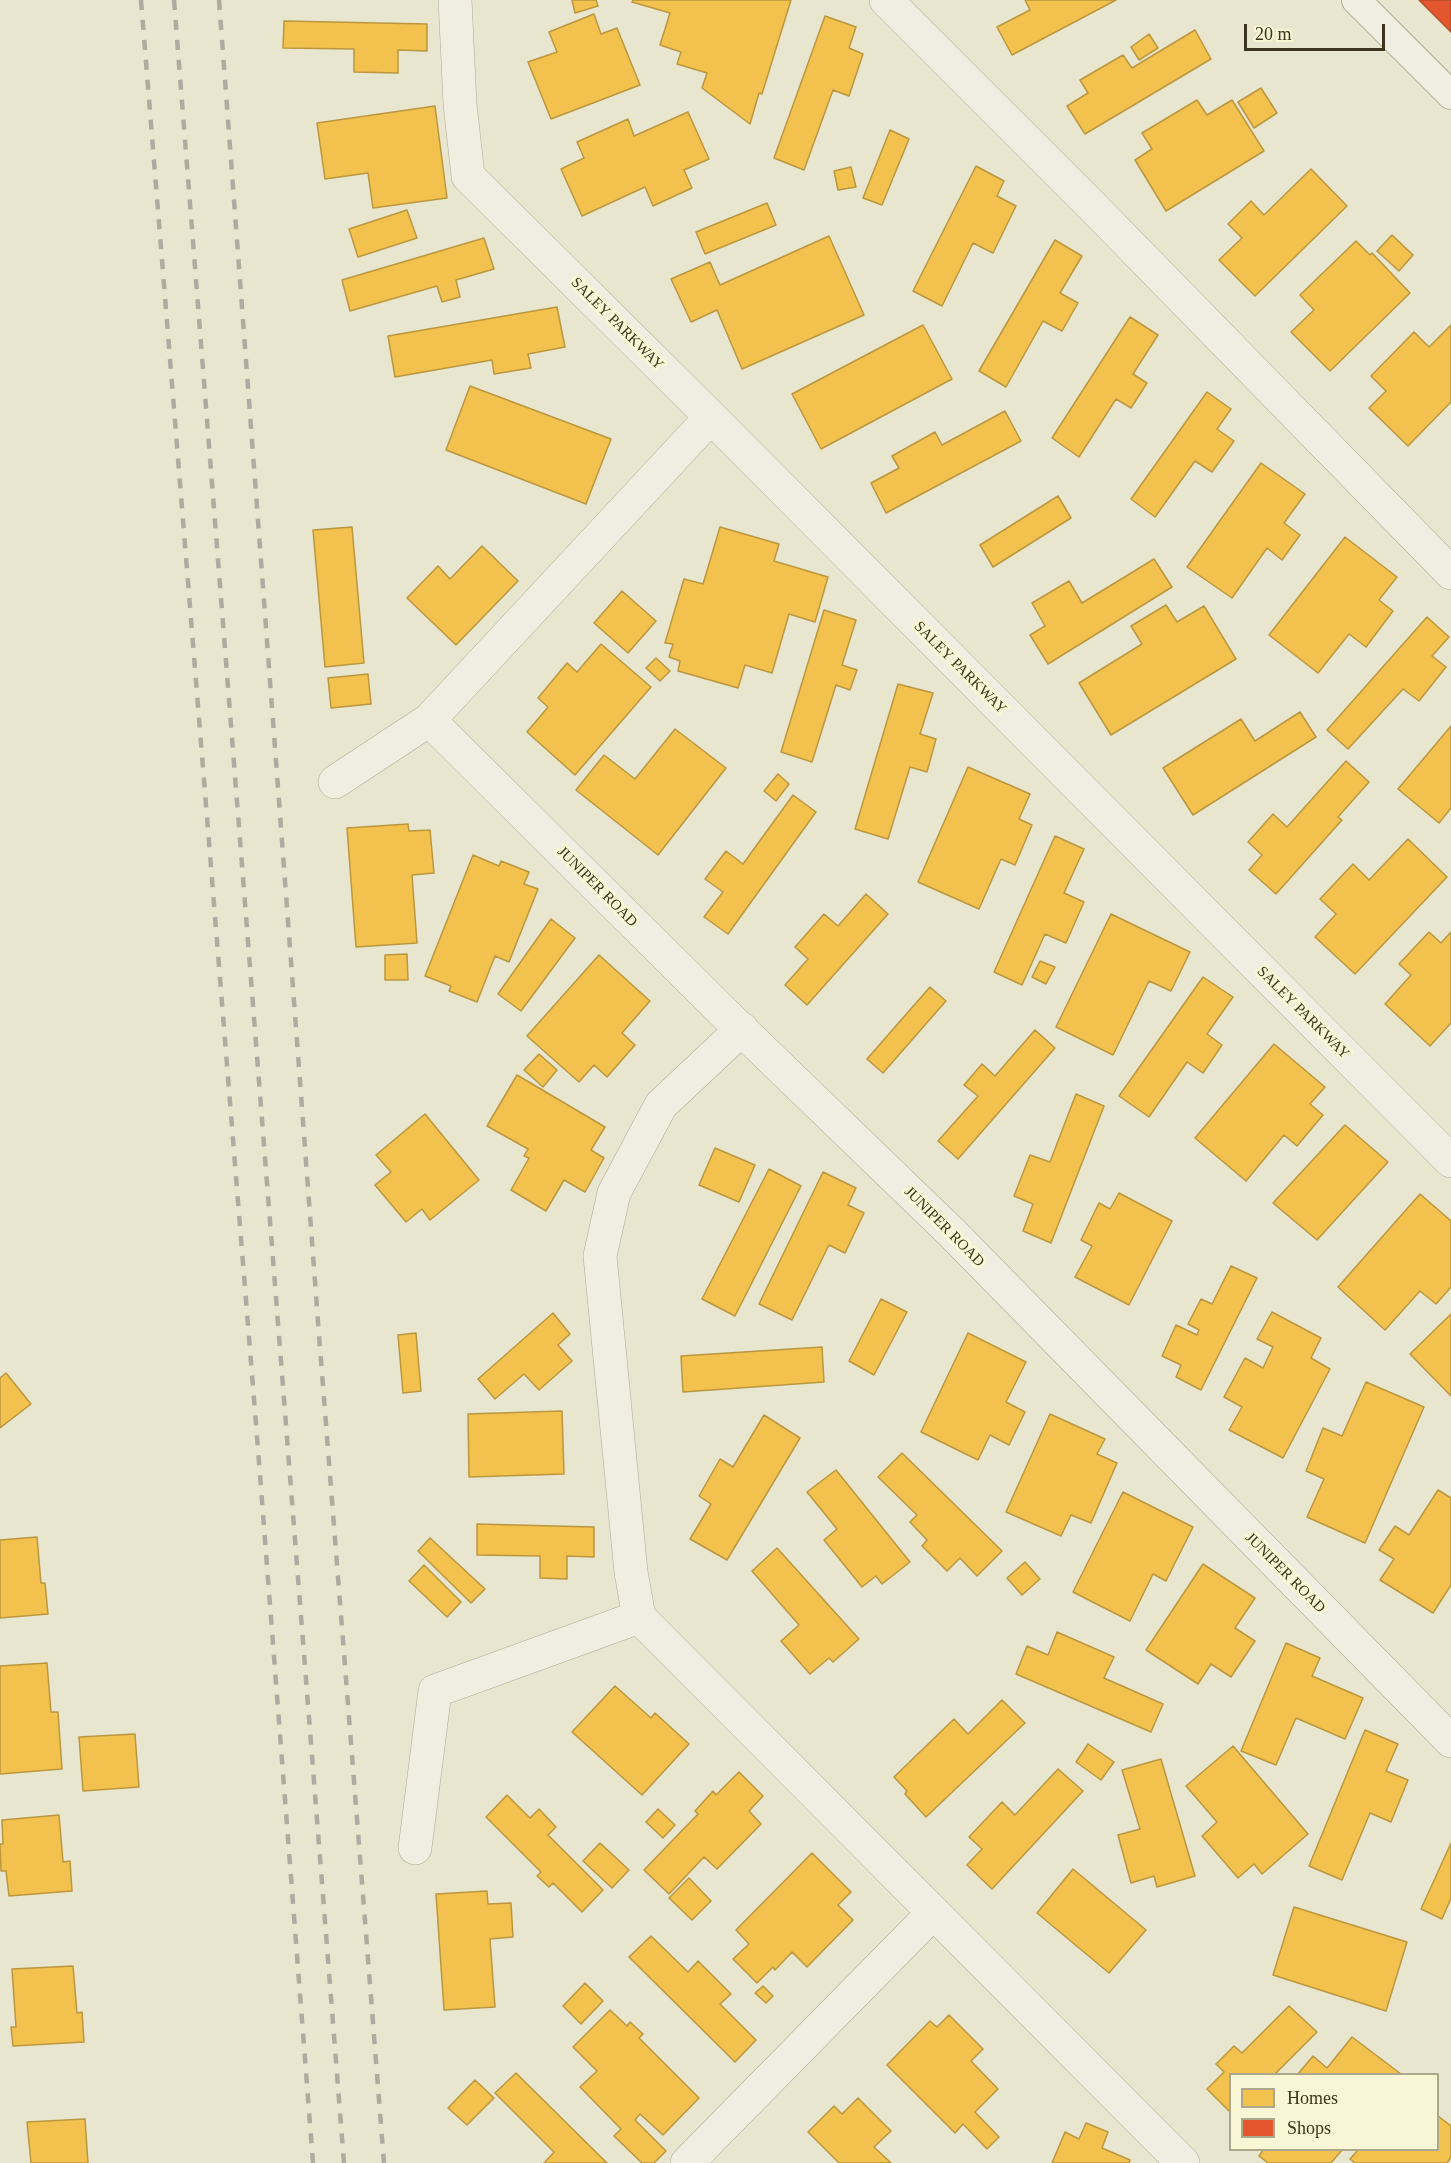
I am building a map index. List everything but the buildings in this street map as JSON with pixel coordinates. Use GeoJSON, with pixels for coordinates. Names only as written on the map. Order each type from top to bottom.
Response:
{"type":"FeatureCollection","features":[{"type":"Feature","properties":{"kind":"street","name":"SALEY PARKWAY"},"geometry":{"type":"LineString","coordinates":[[455,0],[460,104],[468,176],[1451,1161]]}},
{"type":"Feature","properties":{"kind":"street"},"geometry":{"type":"LineString","coordinates":[[886,0],[1093,207],[1451,573]]}},
{"type":"Feature","properties":{"kind":"street"},"geometry":{"type":"LineString","coordinates":[[335,782],[429,720],[711,417]]}},
{"type":"Feature","properties":{"kind":"street","name":"JUNIPER ROAD"},"geometry":{"type":"LineString","coordinates":[[429,720],[951,1233],[1451,1742]]}},
{"type":"Feature","properties":{"kind":"street"},"geometry":{"type":"LineString","coordinates":[[742,1029],[661,1105],[614,1193],[600,1256],[632,1572],[639,1617],[933,1913],[1171,2159]]}},
{"type":"Feature","properties":{"kind":"street"},"geometry":{"type":"LineString","coordinates":[[415,1848],[435,1691],[639,1617]]}},
{"type":"Feature","properties":{"kind":"street"},"geometry":{"type":"LineString","coordinates":[[687,2163],[933,1913]]}},
{"type":"Feature","properties":{"kind":"lane"},"geometry":{"type":"LineString","coordinates":[[1356,0],[1451,95]]}},
{"type":"Feature","properties":{"kind":"railway"},"geometry":{"type":"LineString","coordinates":[[141,0],[313,2163]]}},
{"type":"Feature","properties":{"kind":"railway"},"geometry":{"type":"LineString","coordinates":[[174,0],[344,2163]]}},
{"type":"Feature","properties":{"kind":"railway"},"geometry":{"type":"LineString","coordinates":[[219,0],[319,1335],[384,2163]]}}]}
